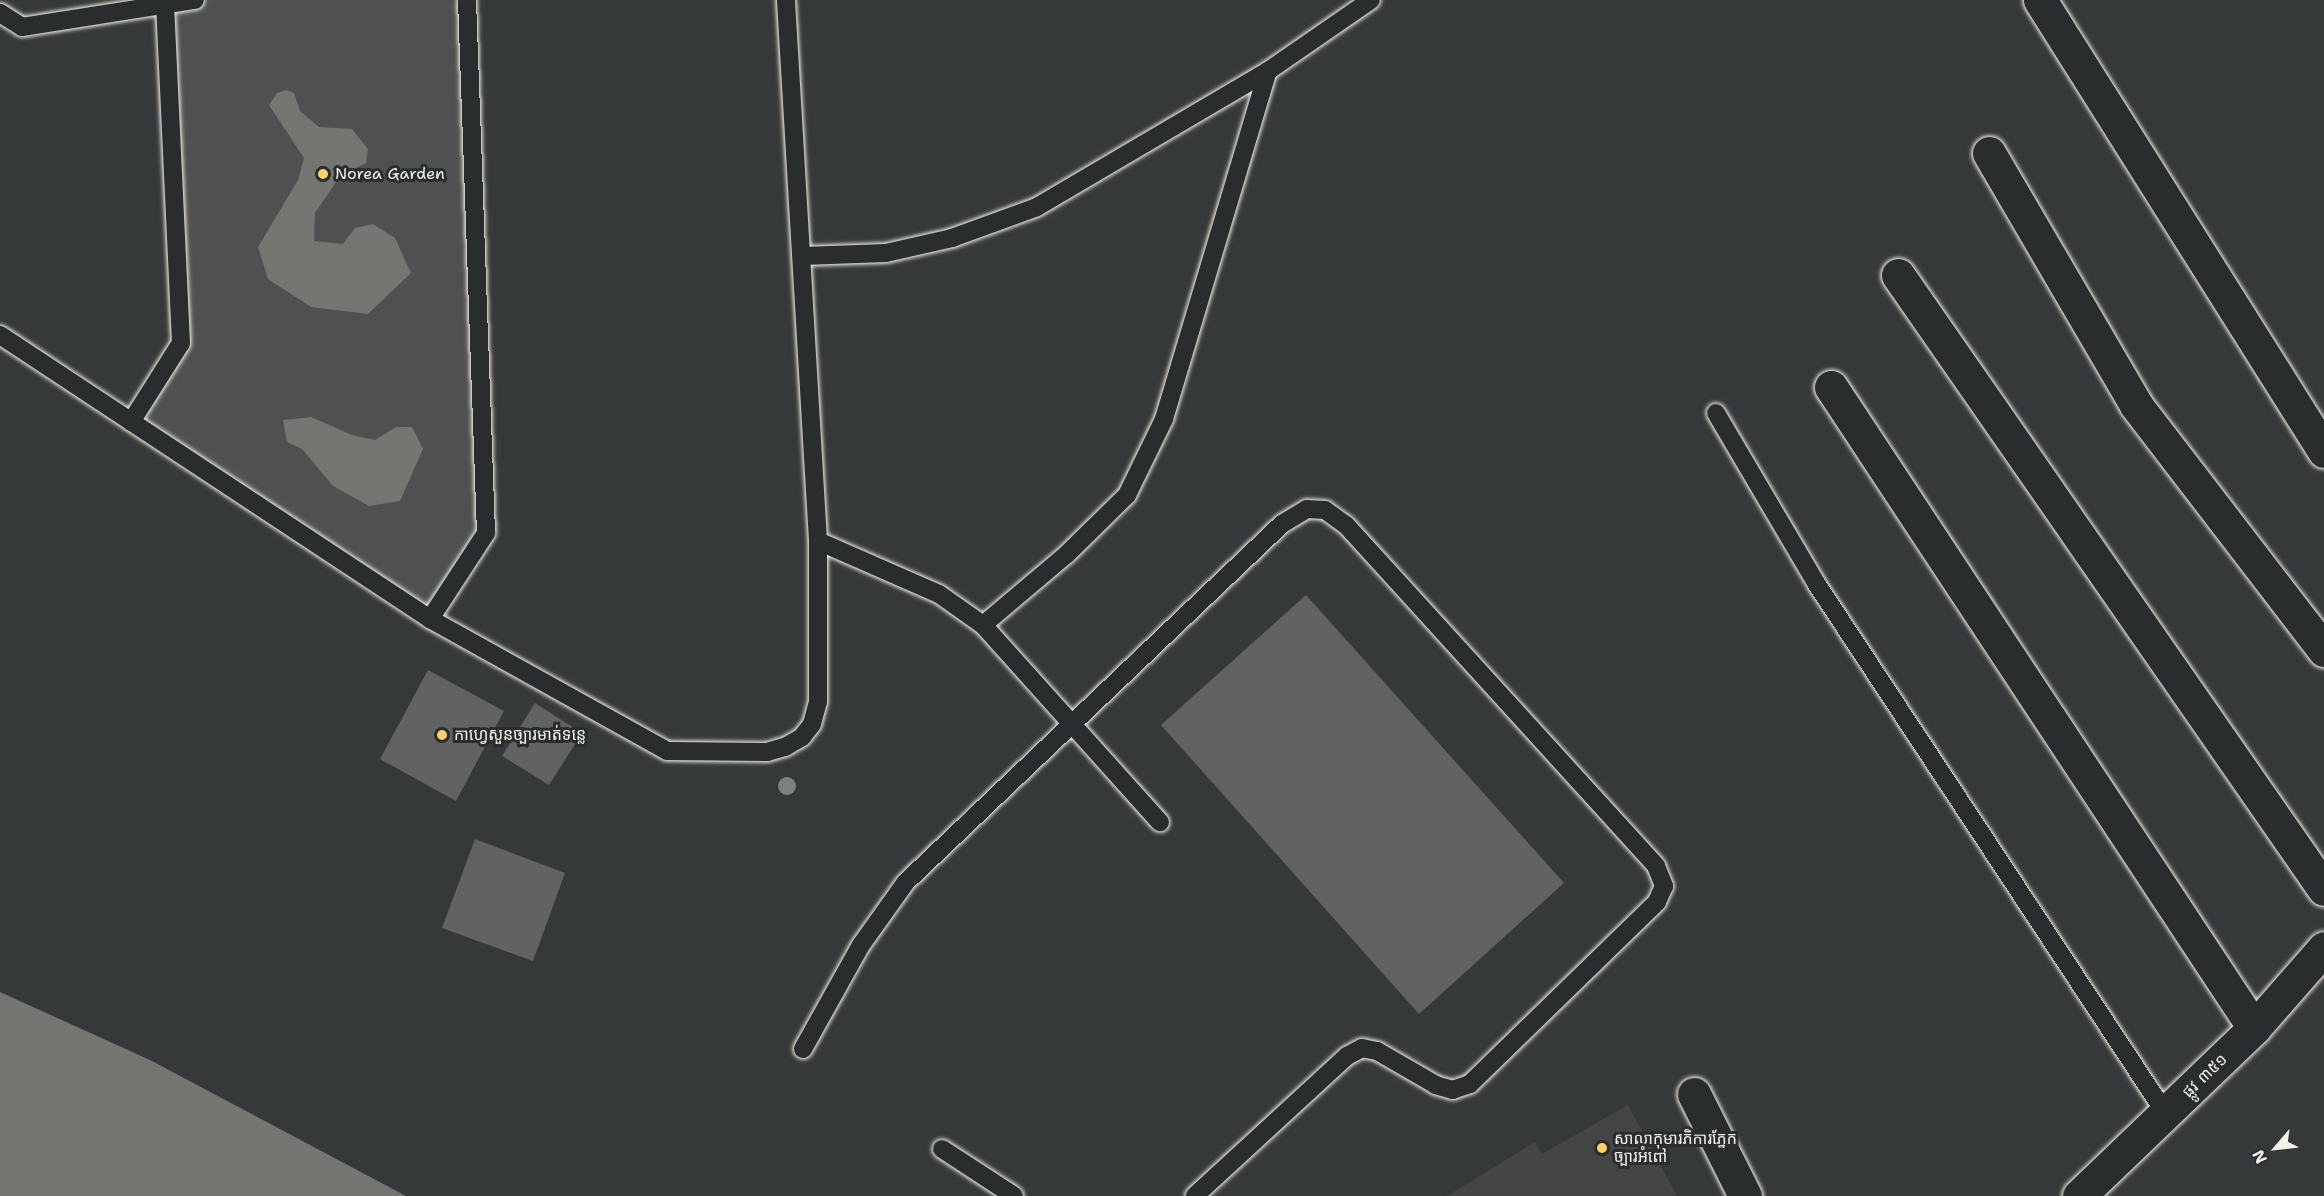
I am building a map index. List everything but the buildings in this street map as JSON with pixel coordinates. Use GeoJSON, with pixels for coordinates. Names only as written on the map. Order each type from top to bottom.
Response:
{"type":"FeatureCollection","features":[{"type":"Feature","properties":{"kind":"street"},"geometry":{"type":"LineString","coordinates":[[2040,0],[2324,451]]}},
{"type":"Feature","properties":{"kind":"street"},"geometry":{"type":"LineString","coordinates":[[1989,153],[2136,405],[2324,650]]}},
{"type":"Feature","properties":{"kind":"street"},"geometry":{"type":"LineString","coordinates":[[1898,275],[2324,889]]}},
{"type":"Feature","properties":{"kind":"street"},"geometry":{"type":"LineString","coordinates":[[1831,387],[2254,1028]]}},
{"type":"Feature","properties":{"kind":"street","name":"ផ្លូវ ៣៥១"},"geometry":{"type":"LineString","coordinates":[[2079,1196],[2254,1028],[2324,948]]}},
{"type":"Feature","properties":{"kind":"street"},"geometry":{"type":"LineString","coordinates":[[1694,1094],[1746,1196]]}},
{"type":"Feature","properties":{"kind":"lane"},"geometry":{"type":"LineString","coordinates":[[0,13],[22,27],[195,0]]}},
{"type":"Feature","properties":{"kind":"lane"},"geometry":{"type":"LineString","coordinates":[[430,619],[486,532],[466,0]]}},
{"type":"Feature","properties":{"kind":"lane"},"geometry":{"type":"LineString","coordinates":[[0,335],[430,619],[667,751],[766,752],[785,747],[802,737],[812,724],[818,702],[818,541],[803,256],[786,0]]}},
{"type":"Feature","properties":{"kind":"lane"},"geometry":{"type":"LineString","coordinates":[[803,256],[886,253],[952,238],[1037,207],[1268,71],[1371,0]]}},
{"type":"Feature","properties":{"kind":"lane"},"geometry":{"type":"LineString","coordinates":[[131,422],[182,344],[165,5]]}},
{"type":"Feature","properties":{"kind":"lane"},"geometry":{"type":"LineString","coordinates":[[983,625],[1067,554],[1127,495],[1164,419],[1268,71]]}},
{"type":"Feature","properties":{"kind":"lane"},"geometry":{"type":"LineString","coordinates":[[1716,413],[1816,583],[2166,1114]]}},
{"type":"Feature","properties":{"kind":"lane"},"geometry":{"type":"LineString","coordinates":[[802,1049],[861,945],[906,882],[1282,524],[1307,509],[1325,510],[1346,525],[1656,866],[1664,886],[1657,902],[1470,1084],[1453,1090],[1436,1085],[1377,1051],[1362,1048],[1347,1056],[1195,1196]]}},
{"type":"Feature","properties":{"kind":"lane"},"geometry":{"type":"LineString","coordinates":[[818,541],[939,594],[983,625],[1160,822]]}},
{"type":"Feature","properties":{"kind":"lane"},"geometry":{"type":"LineString","coordinates":[[942,1149],[1014,1196]]}},
{"type":"Feature","properties":{"kind":"shaded area","name":"Norea Garden"},"geometry":{"type":"Polygon","coordinates":[[[195,0],[467,0],[486,533],[430,619],[131,422],[181,343],[165,5],[195,0]]]}},
{"type":"Feature","properties":{"kind":"shaded area"},"geometry":{"type":"Polygon","coordinates":[[[286,90],[294,93],[300,111],[319,127],[352,129],[368,149],[366,163],[341,175],[315,213],[314,241],[343,244],[355,228],[373,224],[395,238],[411,273],[368,314],[311,307],[268,279],[258,247],[298,180],[304,158],[269,105],[277,93],[286,90]]]}},
{"type":"Feature","properties":{"kind":"shaded area"},"geometry":{"type":"Polygon","coordinates":[[[311,417],[352,435],[375,440],[396,427],[412,427],[423,449],[400,501],[369,506],[333,486],[302,449],[287,442],[283,420],[311,417]]]}},
{"type":"Feature","properties":{"kind":"shaded area"},"geometry":{"type":"Polygon","coordinates":[[[0,992],[150,1060],[406,1196],[0,1196],[0,992]]]}},
{"type":"Feature","properties":{"kind":"shaded area","name":"សាលាកុមារភិការភ្នែក ច្បារអំពៅ"},"geometry":{"type":"Polygon","coordinates":[[[1628,1105],[1677,1196],[1447,1196],[1535,1142],[1542,1154],[1628,1105]]]}},
{"type":"Feature","properties":{"kind":"place","name":"Norea Garden"},"geometry":{"type":"Point","coordinates":[323,174]}},
{"type":"Feature","properties":{"kind":"place","name":"កាហ្វេសួនច្បារមាត់ទន្លេ"},"geometry":{"type":"Point","coordinates":[442,735]}},
{"type":"Feature","properties":{"kind":"place","name":"សាលាកុមារភិការភ្នែក ច្បារអំពៅ"},"geometry":{"type":"Point","coordinates":[1602,1148]}}]}
